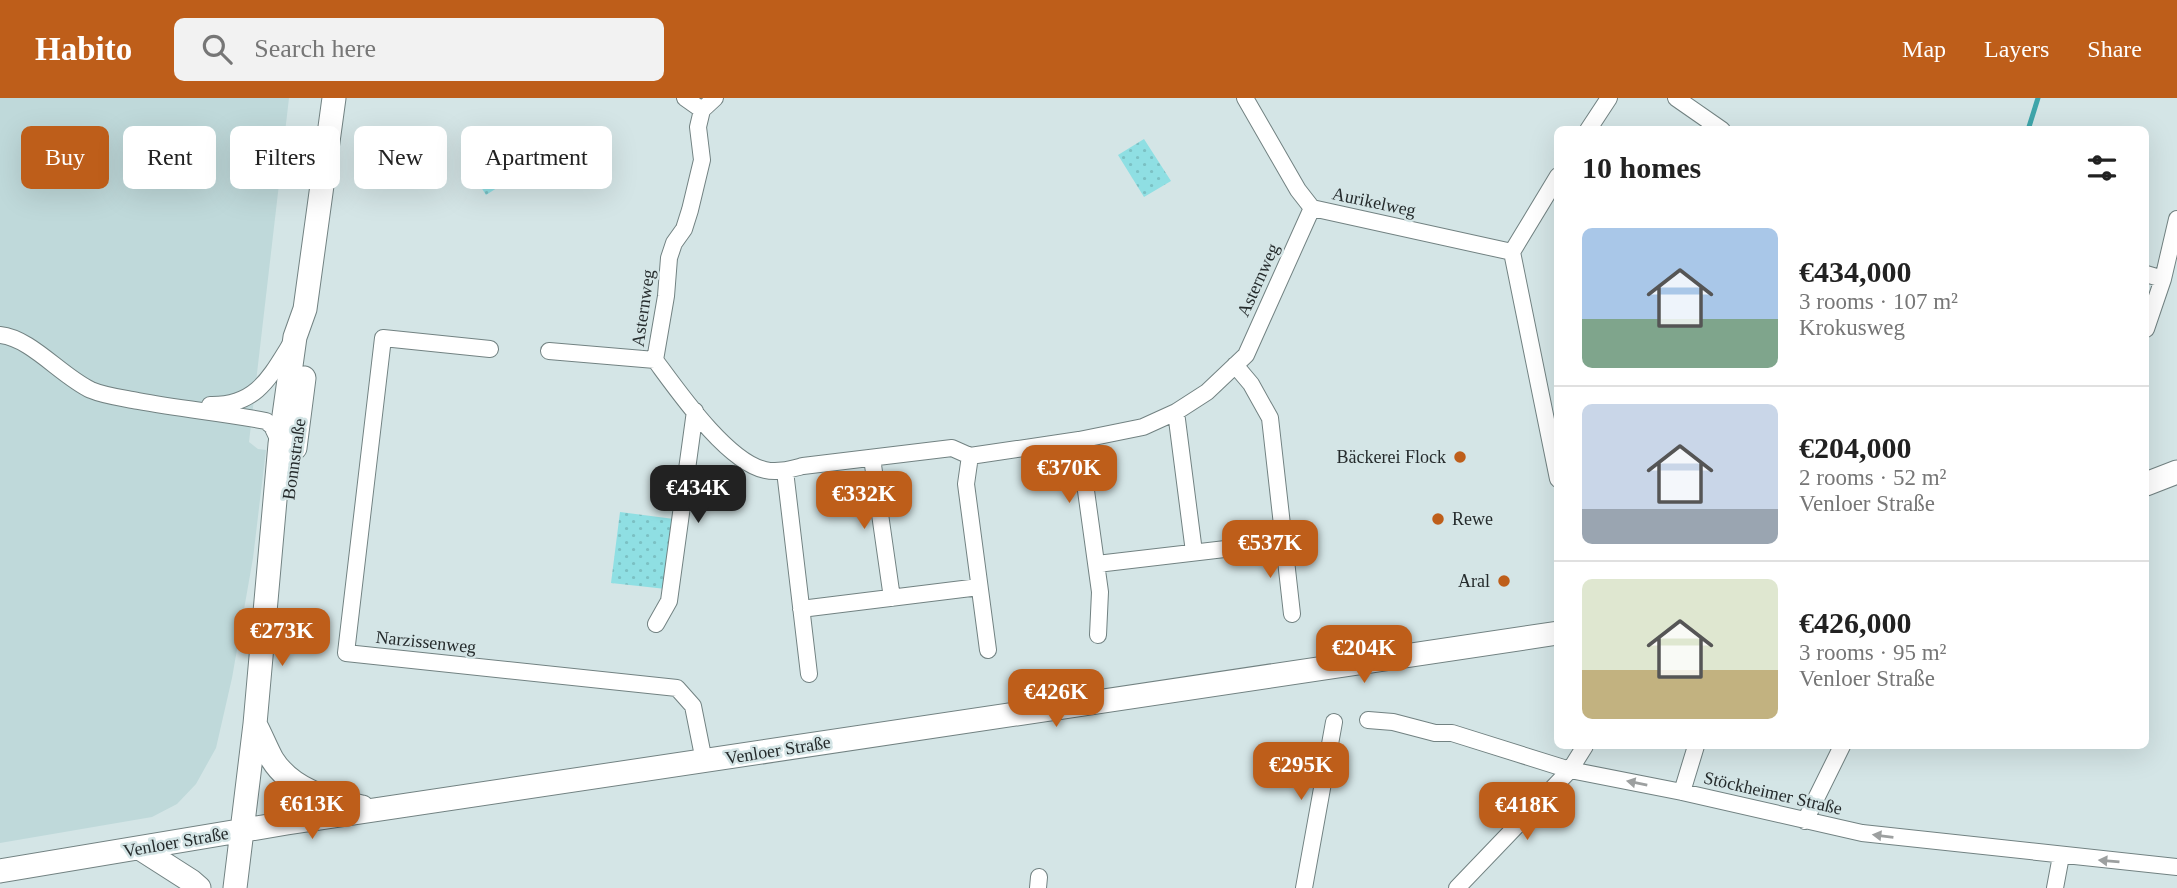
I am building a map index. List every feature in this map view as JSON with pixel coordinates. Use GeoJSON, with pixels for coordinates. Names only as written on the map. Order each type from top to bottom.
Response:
{"type":"FeatureCollection","features":[{"type":"Feature","properties":{"kind":"main road","name":"Bonnstraße"},"geometry":{"type":"LineString","coordinates":[[235,888],[255,724],[280,444],[295,337],[305,309],[334,98]]}},
{"type":"Feature","properties":{"kind":"main road","name":"Bonnstraße"},"geometry":{"type":"LineString","coordinates":[[266,608],[284,526],[300,410],[309,329],[305,309]]}},
{"type":"Feature","properties":{"kind":"main road"},"geometry":{"type":"LineString","coordinates":[[2149,483],[2177,472]]}},
{"type":"Feature","properties":{"kind":"main road","name":"Venloer Straße"},"geometry":{"type":"LineString","coordinates":[[0,872],[242,830],[1223,681],[1554,634]]}},
{"type":"Feature","properties":{"kind":"main road"},"geometry":{"type":"LineString","coordinates":[[255,724],[280,770],[298,786],[333,800],[375,810]]}},
{"type":"Feature","properties":{"kind":"main road"},"geometry":{"type":"LineString","coordinates":[[141,849],[199,888]]}},
{"type":"Feature","properties":{"kind":"street"},"geometry":{"type":"LineString","coordinates":[[685,98],[702,110],[715,98]]}},
{"type":"Feature","properties":{"kind":"street","name":"Aurikelweg"},"geometry":{"type":"LineString","coordinates":[[1245,98],[1298,190],[1312,208],[1512,252]]}},
{"type":"Feature","properties":{"kind":"street"},"geometry":{"type":"LineString","coordinates":[[1591,126],[1609,98]]}},
{"type":"Feature","properties":{"kind":"street"},"geometry":{"type":"LineString","coordinates":[[1675,98],[1716,126]]}},
{"type":"Feature","properties":{"kind":"street","name":"Asternweg"},"geometry":{"type":"LineString","coordinates":[[702,110],[698,127],[702,160],[687,219],[669,258],[666,296],[655,360],[725,445],[747,463],[766,471],[785,471],[803,466],[952,448],[970,456],[1079,440],[1143,427],[1176,412],[1207,392],[1246,355],[1312,208]]}},
{"type":"Feature","properties":{"kind":"street"},"geometry":{"type":"LineString","coordinates":[[1554,183],[1512,252],[1554,459]]}},
{"type":"Feature","properties":{"kind":"street"},"geometry":{"type":"LineString","coordinates":[[2149,320],[2163,279],[2177,219]]}},
{"type":"Feature","properties":{"kind":"street"},"geometry":{"type":"LineString","coordinates":[[2149,275],[2163,279]]}},
{"type":"Feature","properties":{"kind":"street"},"geometry":{"type":"LineString","coordinates":[[0,335],[10,336],[20,342],[65,376],[93,391],[151,404],[266,421],[272,426],[280,444]]}},
{"type":"Feature","properties":{"kind":"street"},"geometry":{"type":"LineString","coordinates":[[151,404],[221,405],[246,399],[270,379],[295,337]]}},
{"type":"Feature","properties":{"kind":"street","name":"Narzissenweg"},"geometry":{"type":"LineString","coordinates":[[490,349],[383,338],[346,653],[677,688],[693,706],[704,761]]}},
{"type":"Feature","properties":{"kind":"street"},"geometry":{"type":"LineString","coordinates":[[549,351],[655,360]]}},
{"type":"Feature","properties":{"kind":"street"},"geometry":{"type":"LineString","coordinates":[[1235,365],[1251,384],[1270,418],[1292,614]]}},
{"type":"Feature","properties":{"kind":"street"},"geometry":{"type":"LineString","coordinates":[[656,624],[669,601],[695,411]]}},
{"type":"Feature","properties":{"kind":"street"},"geometry":{"type":"LineString","coordinates":[[1176,412],[1194,552]]}},
{"type":"Feature","properties":{"kind":"street"},"geometry":{"type":"LineString","coordinates":[[1079,440],[1100,592],[1098,635]]}},
{"type":"Feature","properties":{"kind":"street"},"geometry":{"type":"LineString","coordinates":[[970,456],[966,484],[988,650]]}},
{"type":"Feature","properties":{"kind":"street"},"geometry":{"type":"LineString","coordinates":[[872,458],[892,598]]}},
{"type":"Feature","properties":{"kind":"street"},"geometry":{"type":"LineString","coordinates":[[785,471],[809,674]]}},
{"type":"Feature","properties":{"kind":"street"},"geometry":{"type":"LineString","coordinates":[[1097,564],[1285,542]]}},
{"type":"Feature","properties":{"kind":"street"},"geometry":{"type":"LineString","coordinates":[[801,609],[979,587]]}},
{"type":"Feature","properties":{"kind":"street","name":"Stöckheimer Straße"},"geometry":{"type":"LineString","coordinates":[[1368,720],[1393,722],[1435,733],[1452,733],[1570,770],[1682,792],[1862,833],[2177,867]]}},
{"type":"Feature","properties":{"kind":"street"},"geometry":{"type":"LineString","coordinates":[[1304,888],[1334,722]]}},
{"type":"Feature","properties":{"kind":"street"},"geometry":{"type":"LineString","coordinates":[[1570,770],[1574,749]]}},
{"type":"Feature","properties":{"kind":"street"},"geometry":{"type":"LineString","coordinates":[[1457,888],[1570,770],[1584,749]]}},
{"type":"Feature","properties":{"kind":"street"},"geometry":{"type":"LineString","coordinates":[[1682,792],[1695,749]]}},
{"type":"Feature","properties":{"kind":"street"},"geometry":{"type":"LineString","coordinates":[[1805,821],[1841,749]]}},
{"type":"Feature","properties":{"kind":"street"},"geometry":{"type":"LineString","coordinates":[[2055,888],[2061,856]]}},
{"type":"Feature","properties":{"kind":"shaded area"},"geometry":{"type":"Polygon","coordinates":[[[0,98],[289,98],[286,126],[230,126],[230,189],[278,189],[249,442],[258,449],[266,450],[253,558],[232,678],[216,748],[196,784],[177,804],[152,817],[0,843],[0,98]]]}},
{"type":"Feature","properties":{"kind":"shaded area"},"geometry":{"type":"Polygon","coordinates":[[[1144,139],[1171,181],[1144,197],[1118,155],[1144,139]]]}},
{"type":"Feature","properties":{"kind":"shaded area"},"geometry":{"type":"Polygon","coordinates":[[[482,189],[495,189],[486,195],[482,189]]]}},
{"type":"Feature","properties":{"kind":"shaded area"},"geometry":{"type":"Polygon","coordinates":[[[620,512],[674,519],[666,589],[611,583],[620,512]]]}},
{"type":"Feature","properties":{"kind":"waterway"},"geometry":{"type":"LineString","coordinates":[[2029,126],[2038,98]]}},
{"type":"Feature","properties":{"kind":"place","name":"Bäckerei Flock"},"geometry":{"type":"Point","coordinates":[1460,457]}},
{"type":"Feature","properties":{"kind":"place","name":"Rewe"},"geometry":{"type":"Point","coordinates":[1438,519]}},
{"type":"Feature","properties":{"kind":"place","name":"Aral"},"geometry":{"type":"Point","coordinates":[1504,581]}}]}
